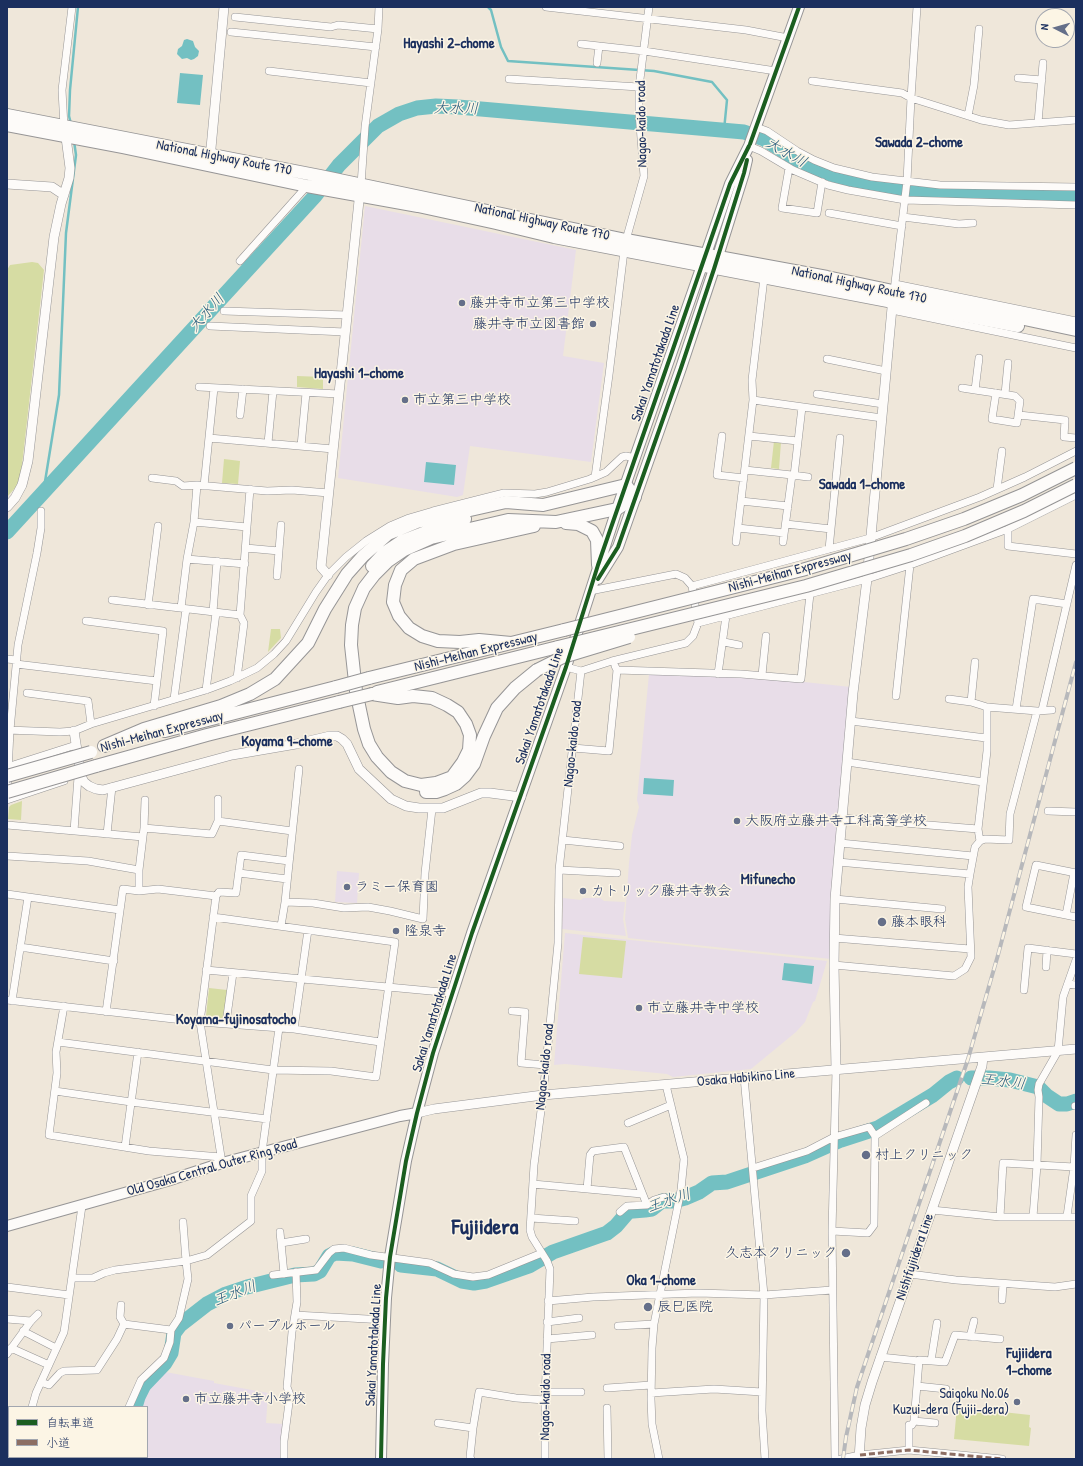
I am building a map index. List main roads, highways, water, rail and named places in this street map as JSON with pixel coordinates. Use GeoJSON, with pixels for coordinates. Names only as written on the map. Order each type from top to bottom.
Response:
{"type":"FeatureCollection","features":[{"type":"Feature","properties":{"kind":"highway","name":"National Highway Route 170"},"geometry":{"type":"LineString","coordinates":[[7,115],[65,132]]}},
{"type":"Feature","properties":{"kind":"highway","name":"National Highway Route 170"},"geometry":{"type":"LineString","coordinates":[[7,125],[65,132],[210,160],[320,176],[341,181],[360,190],[625,245],[714,269],[893,297]]}},
{"type":"Feature","properties":{"kind":"highway","name":"National Highway Route 170"},"geometry":{"type":"LineString","coordinates":[[210,160],[308,186],[333,191],[360,190]]}},
{"type":"Feature","properties":{"kind":"highway","name":"National Highway Route 170"},"geometry":{"type":"LineString","coordinates":[[625,245],[712,255],[893,297],[1017,322],[1076,330]]}},
{"type":"Feature","properties":{"kind":"highway","name":"National Highway Route 170"},"geometry":{"type":"LineString","coordinates":[[1017,322],[1076,338]]}},
{"type":"Feature","properties":{"kind":"highway","name":"Nishi-Meihan Expressway"},"geometry":{"type":"LineString","coordinates":[[8,770],[91,752],[104,746],[369,678],[802,570],[906,539],[964,519],[1022,495],[1076,468]]}},
{"type":"Feature","properties":{"kind":"highway"},"geometry":{"type":"LineString","coordinates":[[104,746],[144,729],[221,706],[250,694],[275,679],[308,643],[325,609],[347,574],[363,556],[388,534],[417,522],[506,502],[525,502],[542,505],[626,485],[636,497],[617,509],[512,530],[454,544],[414,559],[401,570],[395,585],[393,602],[398,616],[409,628],[422,636],[438,641],[460,642],[479,640],[511,643]]}},
{"type":"Feature","properties":{"kind":"highway","name":"Nishi-Meihan Expressway"},"geometry":{"type":"LineString","coordinates":[[7,792],[207,735],[806,586],[911,555],[972,534],[1024,511],[1076,485]]}},
{"type":"Feature","properties":{"kind":"highway"},"geometry":{"type":"LineString","coordinates":[[525,502],[444,525],[402,541],[384,553],[371,566],[352,598],[346,616],[345,639],[349,692],[358,736],[367,756],[382,773],[393,782],[407,790],[422,792],[436,792],[456,784],[465,776],[474,764],[484,736],[497,708],[515,688],[537,670],[563,657],[639,634],[688,615]]}},
{"type":"Feature","properties":{"kind":"highway"},"geometry":{"type":"LineString","coordinates":[[372,694],[398,698],[413,696],[432,698],[448,705],[458,712],[466,724],[470,735],[469,750],[463,762],[452,777],[436,783],[421,785],[405,781],[391,772],[377,757],[369,744],[364,729],[355,684],[351,645],[352,624],[355,608],[364,588],[388,561],[404,550],[431,538],[508,520],[578,524],[592,532],[597,540],[598,565]]}},
{"type":"Feature","properties":{"kind":"main road","name":"Sakai Yamatotakada Line"},"geometry":{"type":"LineString","coordinates":[[590,591],[618,547],[636,497],[714,269],[712,255],[730,184],[750,145],[799,7]]}},
{"type":"Feature","properties":{"kind":"main road","name":"Sakai Yamatotakada Line"},"geometry":{"type":"LineString","coordinates":[[381,1459],[381,1406],[390,1257],[406,1161],[433,1053],[472,933],[566,667],[617,509],[702,266],[712,255]]}},
{"type":"Feature","properties":{"kind":"main road","name":"Old Osaka Central Outer Ring Road"},"geometry":{"type":"LineString","coordinates":[[7,1226],[167,1181],[222,1160],[262,1152],[400,1116],[417,1113]]}},
{"type":"Feature","properties":{"kind":"water"},"geometry":{"type":"Polygon","coordinates":[[[187,39],[193,41],[195,47],[199,51],[198,56],[191,60],[187,58],[182,59],[177,54],[178,49],[182,46],[184,40],[187,39]]]}},
{"type":"Feature","properties":{"kind":"water"},"geometry":{"type":"Polygon","coordinates":[[[180,73],[203,75],[200,105],[177,103],[180,73]]]}},
{"type":"Feature","properties":{"kind":"water"},"geometry":{"type":"Polygon","coordinates":[[[426,462],[456,465],[454,485],[424,482],[426,462]]]}},
{"type":"Feature","properties":{"kind":"water"},"geometry":{"type":"Polygon","coordinates":[[[644,778],[674,780],[673,796],[643,794],[644,778]]]}},
{"type":"Feature","properties":{"kind":"water"},"geometry":{"type":"Polygon","coordinates":[[[784,963],[814,966],[812,984],[782,980],[784,963]]]}},
{"type":"Feature","properties":{"kind":"waterway"},"geometry":{"type":"LineString","coordinates":[[71,124],[69,116],[70,90],[78,7]]}},
{"type":"Feature","properties":{"kind":"waterway"},"geometry":{"type":"LineString","coordinates":[[488,7],[491,10],[501,47],[508,61],[654,71],[712,82],[727,100],[724,130]]}},
{"type":"Feature","properties":{"kind":"waterway","name":"大水川"},"geometry":{"type":"LineString","coordinates":[[7,532],[315,196],[339,165],[378,126],[399,114],[417,108],[436,106],[458,107],[744,132],[764,139],[799,161],[816,169],[853,181],[873,185],[899,190],[930,193],[1076,196]]}},
{"type":"Feature","properties":{"kind":"waterway"},"geometry":{"type":"LineString","coordinates":[[43,494],[59,395],[66,233],[76,155],[74,141]]}},
{"type":"Feature","properties":{"kind":"waterway","name":"王水川"},"geometry":{"type":"LineString","coordinates":[[401,1265],[437,1269],[462,1281],[474,1283],[486,1281],[529,1266],[553,1252],[607,1233],[616,1226],[628,1212],[652,1209],[662,1201],[674,1201],[685,1198],[699,1192],[712,1183],[727,1182],[805,1156],[841,1140],[878,1128],[933,1095],[949,1082],[957,1078]]}},
{"type":"Feature","properties":{"kind":"waterway","name":"王水川"},"geometry":{"type":"LineString","coordinates":[[971,1078],[1010,1080],[1038,1087],[1047,1096],[1059,1104],[1067,1104],[1076,1101]]}},
{"type":"Feature","properties":{"kind":"waterway","name":"王水川"},"geometry":{"type":"LineString","coordinates":[[135,1406],[144,1385],[165,1363],[171,1353],[174,1333],[180,1325],[207,1304],[226,1294],[247,1287],[295,1275],[314,1274],[320,1271],[329,1256],[335,1253],[353,1254],[381,1261]]}},
{"type":"Feature","properties":{"kind":"railway"},"geometry":{"type":"LineString","coordinates":[[843,1459],[846,1437],[857,1387],[968,1059],[998,955],[1076,662]]}},
{"type":"Feature","properties":{"kind":"place","name":"藤井寺市立第三中学校"},"geometry":{"type":"Point","coordinates":[462,303]}},
{"type":"Feature","properties":{"kind":"place","name":"藤井寺市立図書館"},"geometry":{"type":"Point","coordinates":[593,324]}},
{"type":"Feature","properties":{"kind":"place","name":"市立第三中学校"},"geometry":{"type":"Point","coordinates":[405,400]}},
{"type":"Feature","properties":{"kind":"place","name":"大阪府立藤井寺工科高等学校"},"geometry":{"type":"Point","coordinates":[737,821]}},
{"type":"Feature","properties":{"kind":"place","name":"ラミー保育園"},"geometry":{"type":"Point","coordinates":[347,887]}},
{"type":"Feature","properties":{"kind":"place","name":"カトリック藤井寺教会"},"geometry":{"type":"Point","coordinates":[583,891]}},
{"type":"Feature","properties":{"kind":"place","name":"藤本眼科"},"geometry":{"type":"Point","coordinates":[882,922]}},
{"type":"Feature","properties":{"kind":"place","name":"隆泉寺"},"geometry":{"type":"Point","coordinates":[396,931]}},
{"type":"Feature","properties":{"kind":"place","name":"市立藤井寺中学校"},"geometry":{"type":"Point","coordinates":[639,1008]}},
{"type":"Feature","properties":{"kind":"place","name":"村上クリニック"},"geometry":{"type":"Point","coordinates":[866,1155]}},
{"type":"Feature","properties":{"kind":"place","name":"久志本クリニック"},"geometry":{"type":"Point","coordinates":[846,1253]}},
{"type":"Feature","properties":{"kind":"place","name":"辰巳医院"},"geometry":{"type":"Point","coordinates":[648,1307]}},
{"type":"Feature","properties":{"kind":"place","name":"パープルホール"},"geometry":{"type":"Point","coordinates":[230,1326]}},
{"type":"Feature","properties":{"kind":"place","name":"市立藤井寺小学校"},"geometry":{"type":"Point","coordinates":[186,1399]}},
{"type":"Feature","properties":{"kind":"place","name":"Saigoku No.06 Kuzui-dera (Fujii-dera)"},"geometry":{"type":"Point","coordinates":[1017,1402]}},
{"type":"Feature","properties":{"kind":"district","name":"Hayashi 2-chome"},"geometry":{"type":"Point","coordinates":[449,44]}},
{"type":"Feature","properties":{"kind":"district","name":"Sawada 2-chome"},"geometry":{"type":"Point","coordinates":[919,143]}},
{"type":"Feature","properties":{"kind":"district","name":"Hayashi 1-chome"},"geometry":{"type":"Point","coordinates":[359,374]}},
{"type":"Feature","properties":{"kind":"district","name":"Sawada 1-chome"},"geometry":{"type":"Point","coordinates":[862,485]}},
{"type":"Feature","properties":{"kind":"district","name":"Koyama 9-chome"},"geometry":{"type":"Point","coordinates":[287,742]}},
{"type":"Feature","properties":{"kind":"district","name":"Mifunecho"},"geometry":{"type":"Point","coordinates":[768,880]}},
{"type":"Feature","properties":{"kind":"district","name":"Koyama-fujinosatocho"},"geometry":{"type":"Point","coordinates":[236,1020]}},
{"type":"Feature","properties":{"kind":"district","name":"Fujiidera"},"geometry":{"type":"Point","coordinates":[485,1228]}},
{"type":"Feature","properties":{"kind":"district","name":"Oka 1-chome"},"geometry":{"type":"Point","coordinates":[661,1281]}},
{"type":"Feature","properties":{"kind":"district","name":"Fujiidera 1-chome"},"geometry":{"type":"Point","coordinates":[1029,1362]}}]}
